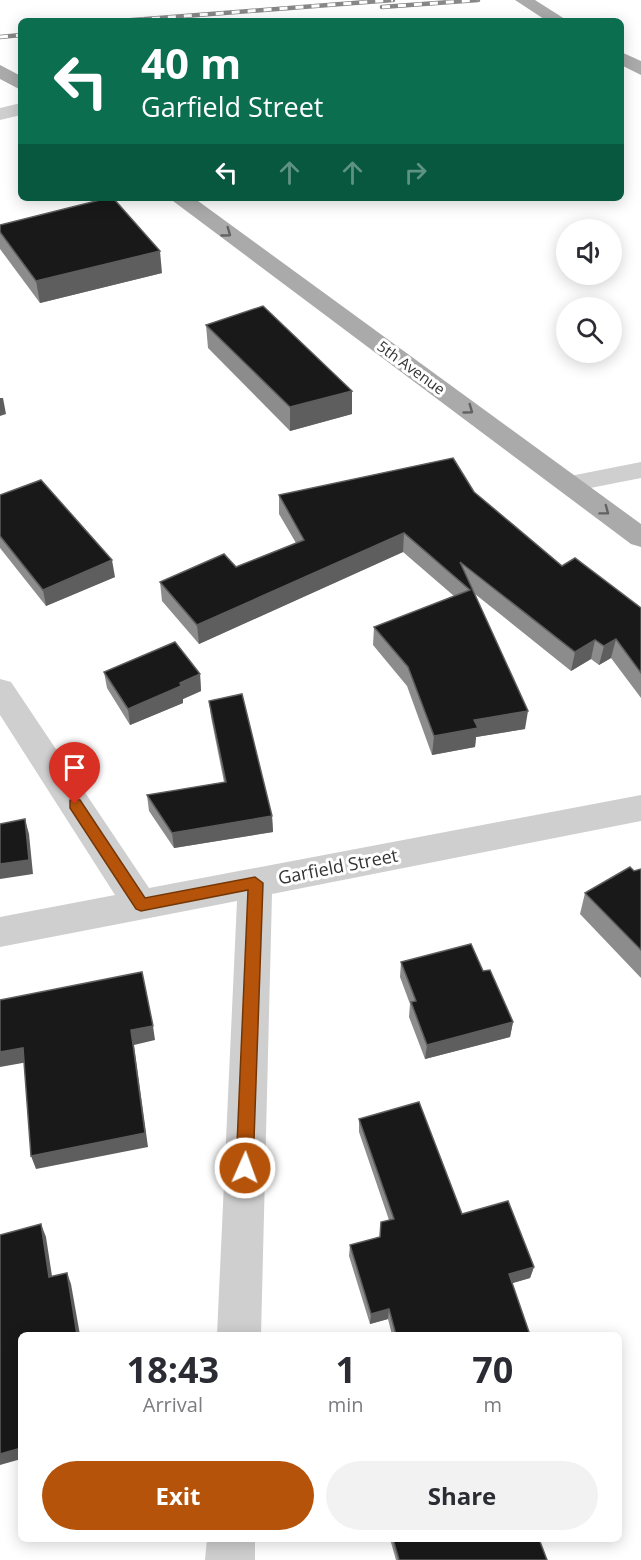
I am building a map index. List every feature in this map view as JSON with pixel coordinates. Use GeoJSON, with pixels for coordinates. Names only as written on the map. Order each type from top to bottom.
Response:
{"type":"FeatureCollection","features":[{"type":"Feature","properties":{"kind":"main road"},"geometry":{"type":"LineString","coordinates":[[523,0],[554,18]]}},
{"type":"Feature","properties":{"kind":"main road"},"geometry":{"type":"LineString","coordinates":[[624,59],[641,69]]}},
{"type":"Feature","properties":{"kind":"main road"},"geometry":{"type":"LineString","coordinates":[[0,71],[18,82]]}},
{"type":"Feature","properties":{"kind":"main road","name":"5th Avenue"},"geometry":{"type":"LineString","coordinates":[[184,201],[641,538]]}},
{"type":"Feature","properties":{"kind":"street"},"geometry":{"type":"LineString","coordinates":[[0,114],[18,110]]}},
{"type":"Feature","properties":{"kind":"street"},"geometry":{"type":"LineString","coordinates":[[570,484],[641,470]]}},
{"type":"Feature","properties":{"kind":"street"},"geometry":{"type":"LineString","coordinates":[[0,690],[141,904]]}},
{"type":"Feature","properties":{"kind":"street","name":"Garfield Street"},"geometry":{"type":"LineString","coordinates":[[0,932],[641,808]]}},
{"type":"Feature","properties":{"kind":"street"},"geometry":{"type":"LineString","coordinates":[[239,1332],[255,883]]}},
{"type":"Feature","properties":{"kind":"street"},"geometry":{"type":"LineString","coordinates":[[230,1560],[231,1542]]}},
{"type":"Feature","properties":{"kind":"building"},"geometry":{"type":"Polygon","coordinates":[[[96,201],[116,201],[160,251],[36,281],[0,232],[0,225],[96,201]]]}},
{"type":"Feature","properties":{"kind":"building"},"geometry":{"type":"Polygon","coordinates":[[[263,306],[352,391],[290,407],[206,325],[263,306]]]}},
{"type":"Feature","properties":{"kind":"building"},"geometry":{"type":"Polygon","coordinates":[[[453,458],[474,492],[562,566],[575,558],[641,608],[641,673],[616,639],[604,646],[595,640],[575,652],[460,562],[528,711],[474,720],[478,728],[434,736],[408,667],[374,627],[470,590],[404,533],[197,625],[160,582],[224,554],[236,567],[304,540],[279,495],[453,458]]]}},
{"type":"Feature","properties":{"kind":"building"},"geometry":{"type":"Polygon","coordinates":[[[41,480],[112,560],[43,590],[0,536],[0,495],[41,480]]]}},
{"type":"Feature","properties":{"kind":"building"},"geometry":{"type":"Polygon","coordinates":[[[175,642],[200,674],[180,683],[181,686],[128,709],[104,672],[175,642]]]}},
{"type":"Feature","properties":{"kind":"building"},"geometry":{"type":"Polygon","coordinates":[[[242,694],[272,816],[172,833],[147,795],[226,782],[209,701],[242,694]]]}},
{"type":"Feature","properties":{"kind":"building"},"geometry":{"type":"Polygon","coordinates":[[[25,819],[29,860],[0,864],[0,824],[25,819]]]}},
{"type":"Feature","properties":{"kind":"building"},"geometry":{"type":"Polygon","coordinates":[[[630,867],[634,871],[641,869],[641,950],[585,893],[630,867]]]}},
{"type":"Feature","properties":{"kind":"building"},"geometry":{"type":"Polygon","coordinates":[[[471,944],[483,971],[490,970],[513,1022],[427,1045],[411,1002],[416,1001],[401,962],[471,944]]]}},
{"type":"Feature","properties":{"kind":"building"},"geometry":{"type":"Polygon","coordinates":[[[142,972],[153,1026],[131,1030],[145,1133],[31,1156],[23,1048],[0,1052],[0,1000],[142,972]]]}},
{"type":"Feature","properties":{"kind":"building"},"geometry":{"type":"Polygon","coordinates":[[[419,1102],[462,1214],[508,1201],[534,1267],[509,1274],[529,1332],[395,1332],[389,1309],[371,1314],[350,1245],[380,1237],[381,1222],[394,1219],[359,1119],[419,1102]]]}},
{"type":"Feature","properties":{"kind":"building"},"geometry":{"type":"Polygon","coordinates":[[[41,1224],[49,1277],[67,1273],[77,1332],[18,1332],[18,1449],[0,1454],[0,1235],[41,1224]]]}},
{"type":"Feature","properties":{"kind":"building"},"geometry":{"type":"Polygon","coordinates":[[[394,1542],[540,1542],[547,1560],[399,1560],[394,1542]]]}},
{"type":"Feature","properties":{"kind":"railway"},"geometry":{"type":"LineString","coordinates":[[159,18],[393,0]]}},
{"type":"Feature","properties":{"kind":"railway"},"geometry":{"type":"LineString","coordinates":[[382,7],[478,0]]}},
{"type":"Feature","properties":{"kind":"railway"},"geometry":{"type":"LineString","coordinates":[[0,37],[18,35]]}},
{"type":"Feature","properties":{"kind":"route"},"geometry":{"type":"LineString","coordinates":[[75,804],[141,904],[255,883],[245,1168]]}}]}
